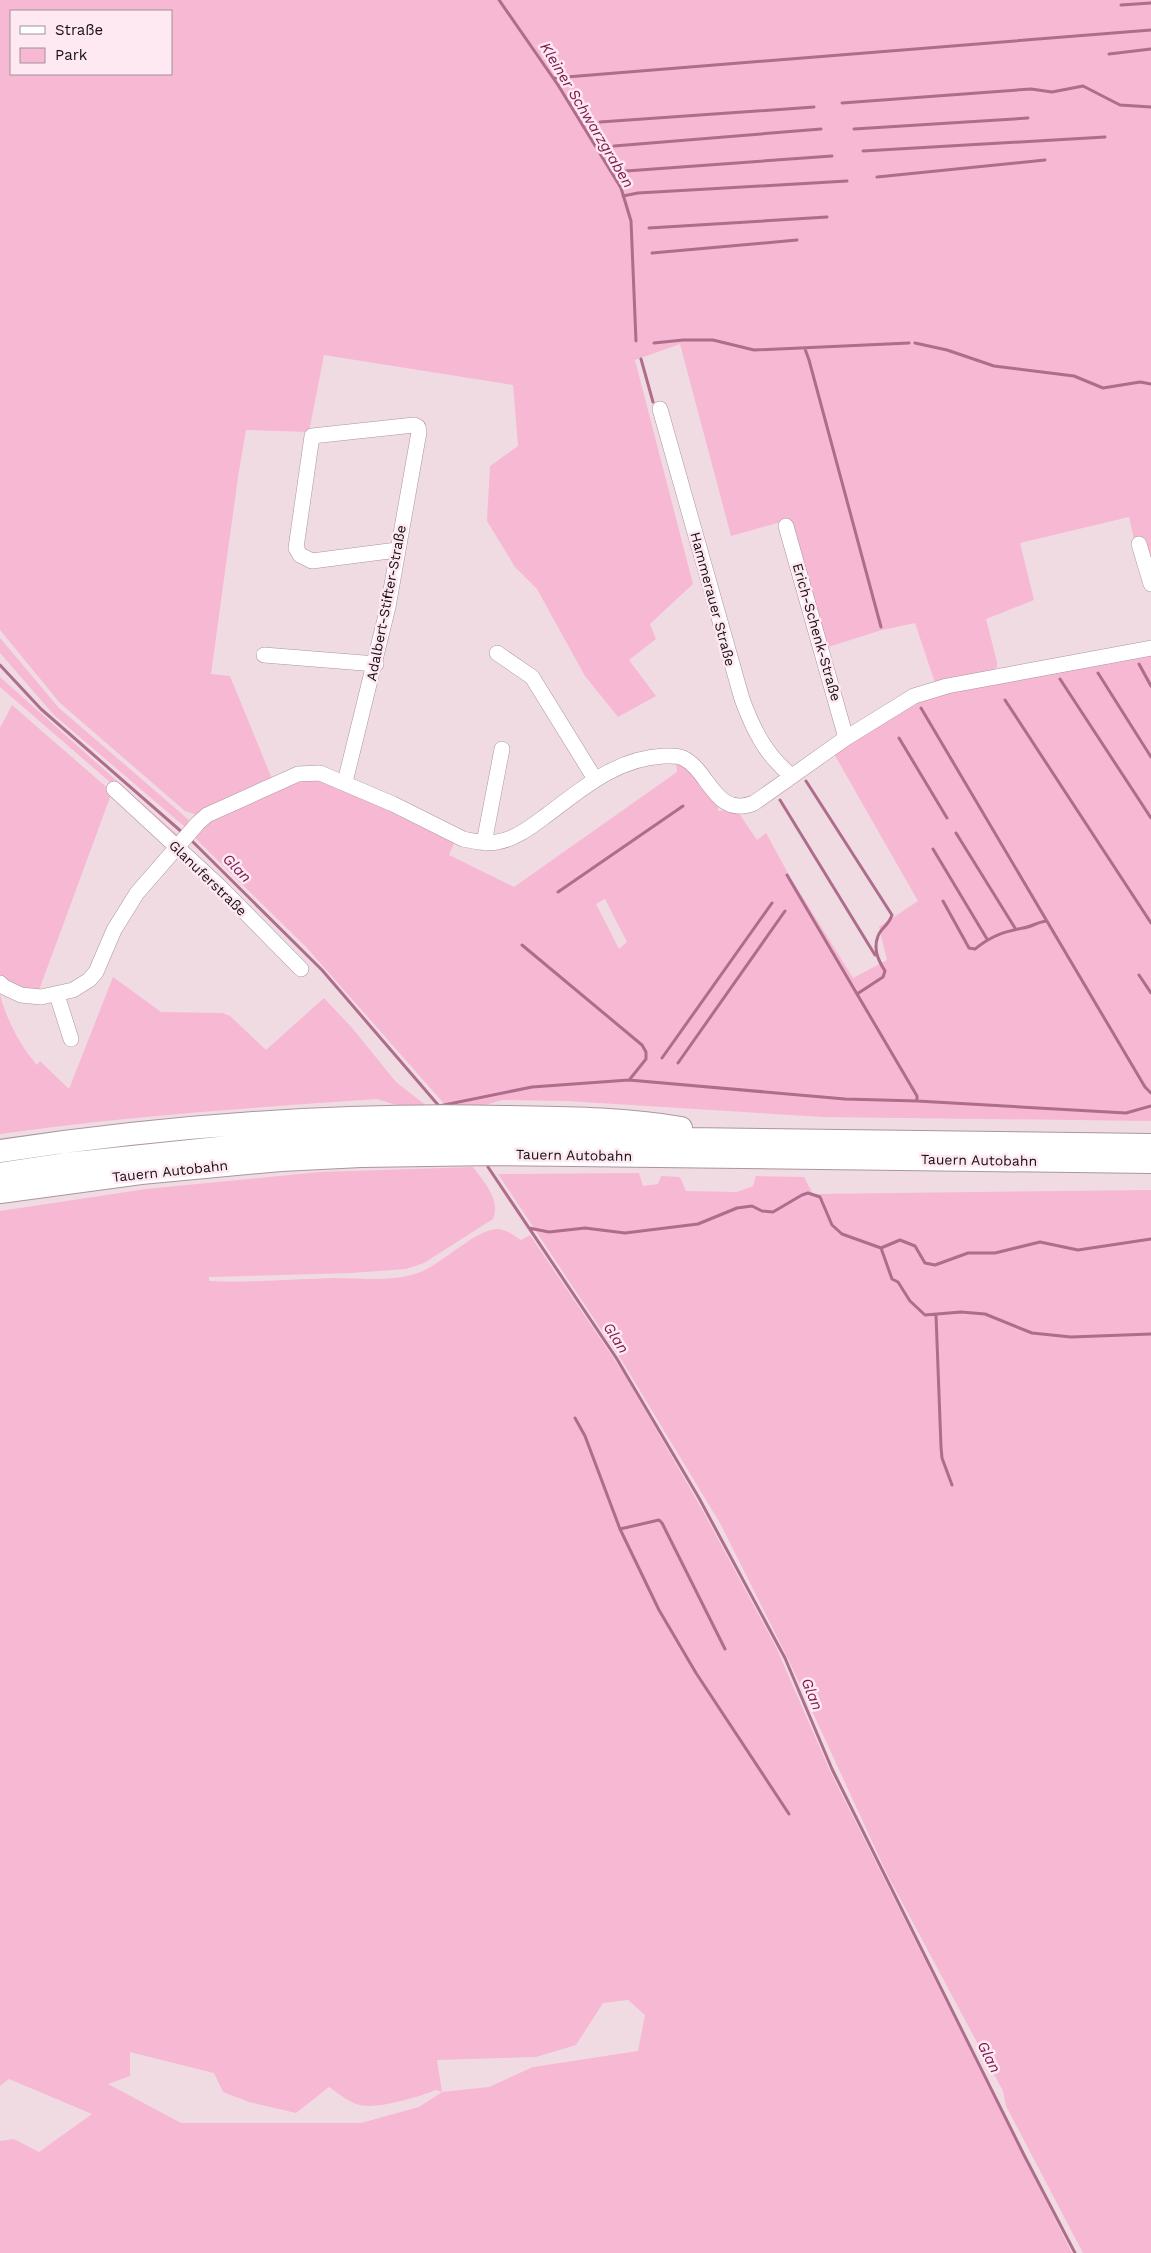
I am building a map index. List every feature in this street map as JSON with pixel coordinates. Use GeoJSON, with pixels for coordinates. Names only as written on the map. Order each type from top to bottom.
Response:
{"type":"FeatureCollection","features":[{"type":"Feature","properties":{"kind":"highway"},"geometry":{"type":"LineString","coordinates":[[0,1151],[125,1135],[236,1124],[430,1116],[647,1122],[746,1139]]}},
{"type":"Feature","properties":{"kind":"highway"},"geometry":{"type":"LineString","coordinates":[[0,1174],[65,1164],[265,1143],[447,1136],[746,1139]]}},
{"type":"Feature","properties":{"kind":"highway","name":"Tauern Autobahn"},"geometry":{"type":"LineString","coordinates":[[746,1139],[1151,1145]]}},
{"type":"Feature","properties":{"kind":"highway","name":"Tauern Autobahn"},"geometry":{"type":"LineString","coordinates":[[0,1192],[141,1172],[281,1160],[361,1156],[495,1154],[1151,1162]]}},
{"type":"Feature","properties":{"kind":"street","name":"Hammerauer Straße"},"geometry":{"type":"LineString","coordinates":[[660,409],[742,699],[753,729],[758,737],[779,765],[792,776]]}},
{"type":"Feature","properties":{"kind":"street","name":"Adalbert-Stifter-Straße"},"geometry":{"type":"LineString","coordinates":[[345,782],[376,664],[419,432],[418,427],[414,425],[312,436],[296,548],[300,555],[312,561],[397,550]]}},
{"type":"Feature","properties":{"kind":"street","name":"Erich-Schenk-Straße"},"geometry":{"type":"LineString","coordinates":[[786,526],[846,738]]}},
{"type":"Feature","properties":{"kind":"street"},"geometry":{"type":"LineString","coordinates":[[1139,544],[1151,584]]}},
{"type":"Feature","properties":{"kind":"street"},"geometry":{"type":"LineString","coordinates":[[0,983],[21,995],[41,997],[73,990],[89,980],[96,972],[121,917],[146,881],[198,823],[207,816],[298,774],[320,773],[345,782],[463,839],[484,843],[510,838],[530,827],[595,779],[640,760],[654,757],[681,757],[692,765],[723,801],[740,806],[754,802],[846,738],[903,702],[929,691],[1151,648]]}},
{"type":"Feature","properties":{"kind":"street"},"geometry":{"type":"LineString","coordinates":[[497,654],[532,677],[595,779]]}},
{"type":"Feature","properties":{"kind":"street"},"geometry":{"type":"LineString","coordinates":[[264,655],[376,664]]}},
{"type":"Feature","properties":{"kind":"street"},"geometry":{"type":"LineString","coordinates":[[484,843],[502,749]]}},
{"type":"Feature","properties":{"kind":"street","name":"Glanuferstraße"},"geometry":{"type":"LineString","coordinates":[[114,789],[177,845],[301,969]]}},
{"type":"Feature","properties":{"kind":"street"},"geometry":{"type":"LineString","coordinates":[[57,995],[71,1039]]}},
{"type":"Feature","properties":{"kind":"green space"},"geometry":{"type":"Polygon","coordinates":[[[0,0],[1151,0],[1151,573],[1134,539],[1129,517],[1020,543],[1034,600],[986,619],[997,662],[997,667],[993,671],[935,683],[915,623],[882,630],[825,648],[788,520],[731,536],[680,344],[635,360],[693,584],[650,624],[656,639],[629,660],[656,696],[618,717],[585,676],[537,589],[515,567],[487,521],[490,466],[518,446],[513,385],[324,355],[309,432],[246,430],[211,674],[230,676],[272,779],[197,815],[185,811],[60,703],[0,630],[0,0]]]}},
{"type":"Feature","properties":{"kind":"green space"},"geometry":{"type":"Polygon","coordinates":[[[0,638],[59,708],[189,820],[185,827],[54,715],[0,653],[0,638]]]}},
{"type":"Feature","properties":{"kind":"green space"},"geometry":{"type":"Polygon","coordinates":[[[1151,654],[1151,1121],[823,1117],[567,1101],[502,1100],[479,1107],[447,1107],[306,947],[192,835],[198,827],[261,796],[308,779],[328,781],[454,843],[449,855],[514,887],[677,772],[676,762],[687,768],[718,805],[718,811],[736,809],[757,840],[766,833],[789,875],[853,978],[887,960],[879,927],[918,901],[833,752],[892,716],[932,695],[1151,654]],[[605,899],[596,904],[619,949],[627,942],[605,899]]]}},
{"type":"Feature","properties":{"kind":"green space"},"geometry":{"type":"Polygon","coordinates":[[[0,677],[180,837],[174,843],[118,789],[0,687],[0,677]]]}},
{"type":"Feature","properties":{"kind":"green space"},"geometry":{"type":"Polygon","coordinates":[[[12,705],[112,792],[38,993],[0,991],[0,728],[12,705]]]}},
{"type":"Feature","properties":{"kind":"green space"},"geometry":{"type":"Polygon","coordinates":[[[113,977],[161,1012],[223,1013],[230,1016],[266,1050],[324,998],[353,1029],[396,1082],[428,1107],[403,1107],[377,1099],[141,1117],[0,1134],[0,995],[14,1032],[25,1049],[37,1065],[40,1061],[69,1089],[113,977]]]}},
{"type":"Feature","properties":{"kind":"green space"},"geometry":{"type":"Polygon","coordinates":[[[473,1167],[493,1198],[495,1212],[493,1219],[424,1263],[406,1269],[351,1273],[209,1277],[209,1281],[398,1278],[427,1269],[470,1240],[489,1230],[504,1230],[521,1240],[530,1235],[623,1372],[703,1511],[776,1647],[830,1771],[1072,2253],[0,2253],[0,2141],[14,2139],[39,2152],[92,2114],[9,2079],[0,2086],[0,1211],[146,1189],[320,1172],[473,1167]],[[628,2000],[603,2003],[576,2045],[536,2057],[437,2060],[442,2092],[489,2087],[533,2067],[638,2051],[645,2015],[628,2000]],[[130,2052],[130,2076],[108,2084],[181,2123],[361,2123],[419,2107],[442,2092],[436,2090],[396,2102],[364,2106],[356,2104],[329,2087],[296,2113],[249,2102],[223,2092],[214,2073],[130,2052]]]}},
{"type":"Feature","properties":{"kind":"green space"},"geometry":{"type":"Polygon","coordinates":[[[639,1173],[643,1186],[658,1184],[661,1176],[680,1177],[686,1191],[737,1192],[753,1186],[756,1176],[804,1177],[813,1194],[1151,1190],[1151,2253],[1083,2253],[1006,2106],[1003,2091],[887,1874],[790,1663],[721,1525],[622,1361],[498,1174],[639,1173]]]}},
{"type":"Feature","properties":{"kind":"waterway","name":"Kleiner Schwarzgraben"},"geometry":{"type":"LineString","coordinates":[[499,0],[558,85],[621,188],[631,221],[636,341]]}},
{"type":"Feature","properties":{"kind":"waterway"},"geometry":{"type":"LineString","coordinates":[[1121,5],[1151,3]]}},
{"type":"Feature","properties":{"kind":"waterway"},"geometry":{"type":"LineString","coordinates":[[554,78],[1151,30]]}},
{"type":"Feature","properties":{"kind":"waterway"},"geometry":{"type":"LineString","coordinates":[[1109,54],[1151,49]]}},
{"type":"Feature","properties":{"kind":"waterway"},"geometry":{"type":"LineString","coordinates":[[842,103],[1031,89],[1052,92],[1083,86],[1120,105],[1151,107]]}},
{"type":"Feature","properties":{"kind":"waterway"},"geometry":{"type":"LineString","coordinates":[[600,122],[814,107]]}},
{"type":"Feature","properties":{"kind":"waterway"},"geometry":{"type":"LineString","coordinates":[[854,129],[1028,118]]}},
{"type":"Feature","properties":{"kind":"waterway"},"geometry":{"type":"LineString","coordinates":[[614,146],[821,129]]}},
{"type":"Feature","properties":{"kind":"waterway"},"geometry":{"type":"LineString","coordinates":[[863,151],[1105,137]]}},
{"type":"Feature","properties":{"kind":"waterway"},"geometry":{"type":"LineString","coordinates":[[626,171],[832,156]]}},
{"type":"Feature","properties":{"kind":"waterway"},"geometry":{"type":"LineString","coordinates":[[877,177],[1045,160]]}},
{"type":"Feature","properties":{"kind":"waterway"},"geometry":{"type":"LineString","coordinates":[[623,196],[638,193],[847,181]]}},
{"type":"Feature","properties":{"kind":"waterway"},"geometry":{"type":"LineString","coordinates":[[649,228],[827,217]]}},
{"type":"Feature","properties":{"kind":"waterway"},"geometry":{"type":"LineString","coordinates":[[652,253],[797,240]]}},
{"type":"Feature","properties":{"kind":"waterway"},"geometry":{"type":"LineString","coordinates":[[654,343],[683,340],[713,340],[754,350],[909,343]]}},
{"type":"Feature","properties":{"kind":"waterway"},"geometry":{"type":"LineString","coordinates":[[915,343],[947,350],[994,366],[1074,376],[1103,388],[1140,382],[1151,384]]}},
{"type":"Feature","properties":{"kind":"waterway"},"geometry":{"type":"LineString","coordinates":[[805,349],[881,627]]}},
{"type":"Feature","properties":{"kind":"waterway","name":"Kleiner Schwarzgraben"},"geometry":{"type":"LineString","coordinates":[[641,359],[653,402]]}},
{"type":"Feature","properties":{"kind":"waterway"},"geometry":{"type":"LineString","coordinates":[[1139,664],[1151,686]]}},
{"type":"Feature","properties":{"kind":"waterway","name":"Glan"},"geometry":{"type":"LineString","coordinates":[[0,665],[41,709],[183,833]]}},
{"type":"Feature","properties":{"kind":"waterway"},"geometry":{"type":"LineString","coordinates":[[1098,673],[1151,757]]}},
{"type":"Feature","properties":{"kind":"waterway"},"geometry":{"type":"LineString","coordinates":[[1060,679],[1151,818]]}},
{"type":"Feature","properties":{"kind":"waterway"},"geometry":{"type":"LineString","coordinates":[[1005,700],[1151,923]]}},
{"type":"Feature","properties":{"kind":"waterway"},"geometry":{"type":"LineString","coordinates":[[921,708],[1145,1087],[1151,1093]]}},
{"type":"Feature","properties":{"kind":"waterway"},"geometry":{"type":"LineString","coordinates":[[899,738],[947,818]]}},
{"type":"Feature","properties":{"kind":"waterway"},"geometry":{"type":"LineString","coordinates":[[806,781],[892,915],[879,933],[876,945],[880,963],[885,971],[883,977],[857,994]]}},
{"type":"Feature","properties":{"kind":"waterway"},"geometry":{"type":"LineString","coordinates":[[780,800],[875,955]]}},
{"type":"Feature","properties":{"kind":"waterway"},"geometry":{"type":"LineString","coordinates":[[558,892],[683,806]]}},
{"type":"Feature","properties":{"kind":"waterway"},"geometry":{"type":"LineString","coordinates":[[956,833],[1015,928]]}},
{"type":"Feature","properties":{"kind":"waterway"},"geometry":{"type":"LineString","coordinates":[[190,839],[322,970],[439,1106],[532,1087],[629,1080],[845,1099],[917,1101],[1126,1113],[1151,1106]]}},
{"type":"Feature","properties":{"kind":"waterway"},"geometry":{"type":"LineString","coordinates":[[933,849],[987,939]]}},
{"type":"Feature","properties":{"kind":"waterway"},"geometry":{"type":"LineString","coordinates":[[787,875],[917,1096],[917,1101]]}},
{"type":"Feature","properties":{"kind":"waterway"},"geometry":{"type":"LineString","coordinates":[[943,901],[969,948],[975,949],[997,935],[1046,921]]}},
{"type":"Feature","properties":{"kind":"waterway"},"geometry":{"type":"LineString","coordinates":[[662,1058],[772,903]]}},
{"type":"Feature","properties":{"kind":"waterway"},"geometry":{"type":"LineString","coordinates":[[678,1063],[785,911]]}},
{"type":"Feature","properties":{"kind":"waterway"},"geometry":{"type":"LineString","coordinates":[[522,945],[642,1045],[646,1052],[646,1059],[630,1079]]}},
{"type":"Feature","properties":{"kind":"waterway"},"geometry":{"type":"LineString","coordinates":[[1139,975],[1151,993]]}},
{"type":"Feature","properties":{"kind":"waterway","name":"Glan"},"geometry":{"type":"LineString","coordinates":[[488,1167],[617,1359],[699,1498],[785,1658],[832,1769],[1024,2155],[1075,2253]]}},
{"type":"Feature","properties":{"kind":"waterway"},"geometry":{"type":"LineString","coordinates":[[529,1228],[549,1232],[585,1228],[625,1233],[698,1224],[737,1208],[752,1206],[762,1211],[773,1212],[808,1193],[820,1197],[832,1225],[842,1234],[881,1248],[892,1279],[898,1282],[910,1301],[925,1315],[961,1312],[985,1314],[1032,1333],[1071,1337],[1151,1334]]}},
{"type":"Feature","properties":{"kind":"waterway"},"geometry":{"type":"LineString","coordinates":[[881,1248],[900,1240],[915,1246],[925,1263],[935,1265],[968,1253],[995,1253],[1040,1242],[1078,1250],[1151,1239]]}},
{"type":"Feature","properties":{"kind":"waterway"},"geometry":{"type":"LineString","coordinates":[[936,1315],[942,1458],[952,1485]]}},
{"type":"Feature","properties":{"kind":"waterway"},"geometry":{"type":"LineString","coordinates":[[575,1418],[585,1436],[620,1529],[659,1610],[696,1673],[789,1814]]}},
{"type":"Feature","properties":{"kind":"waterway"},"geometry":{"type":"LineString","coordinates":[[620,1529],[659,1520],[662,1523],[725,1649]]}}]}
